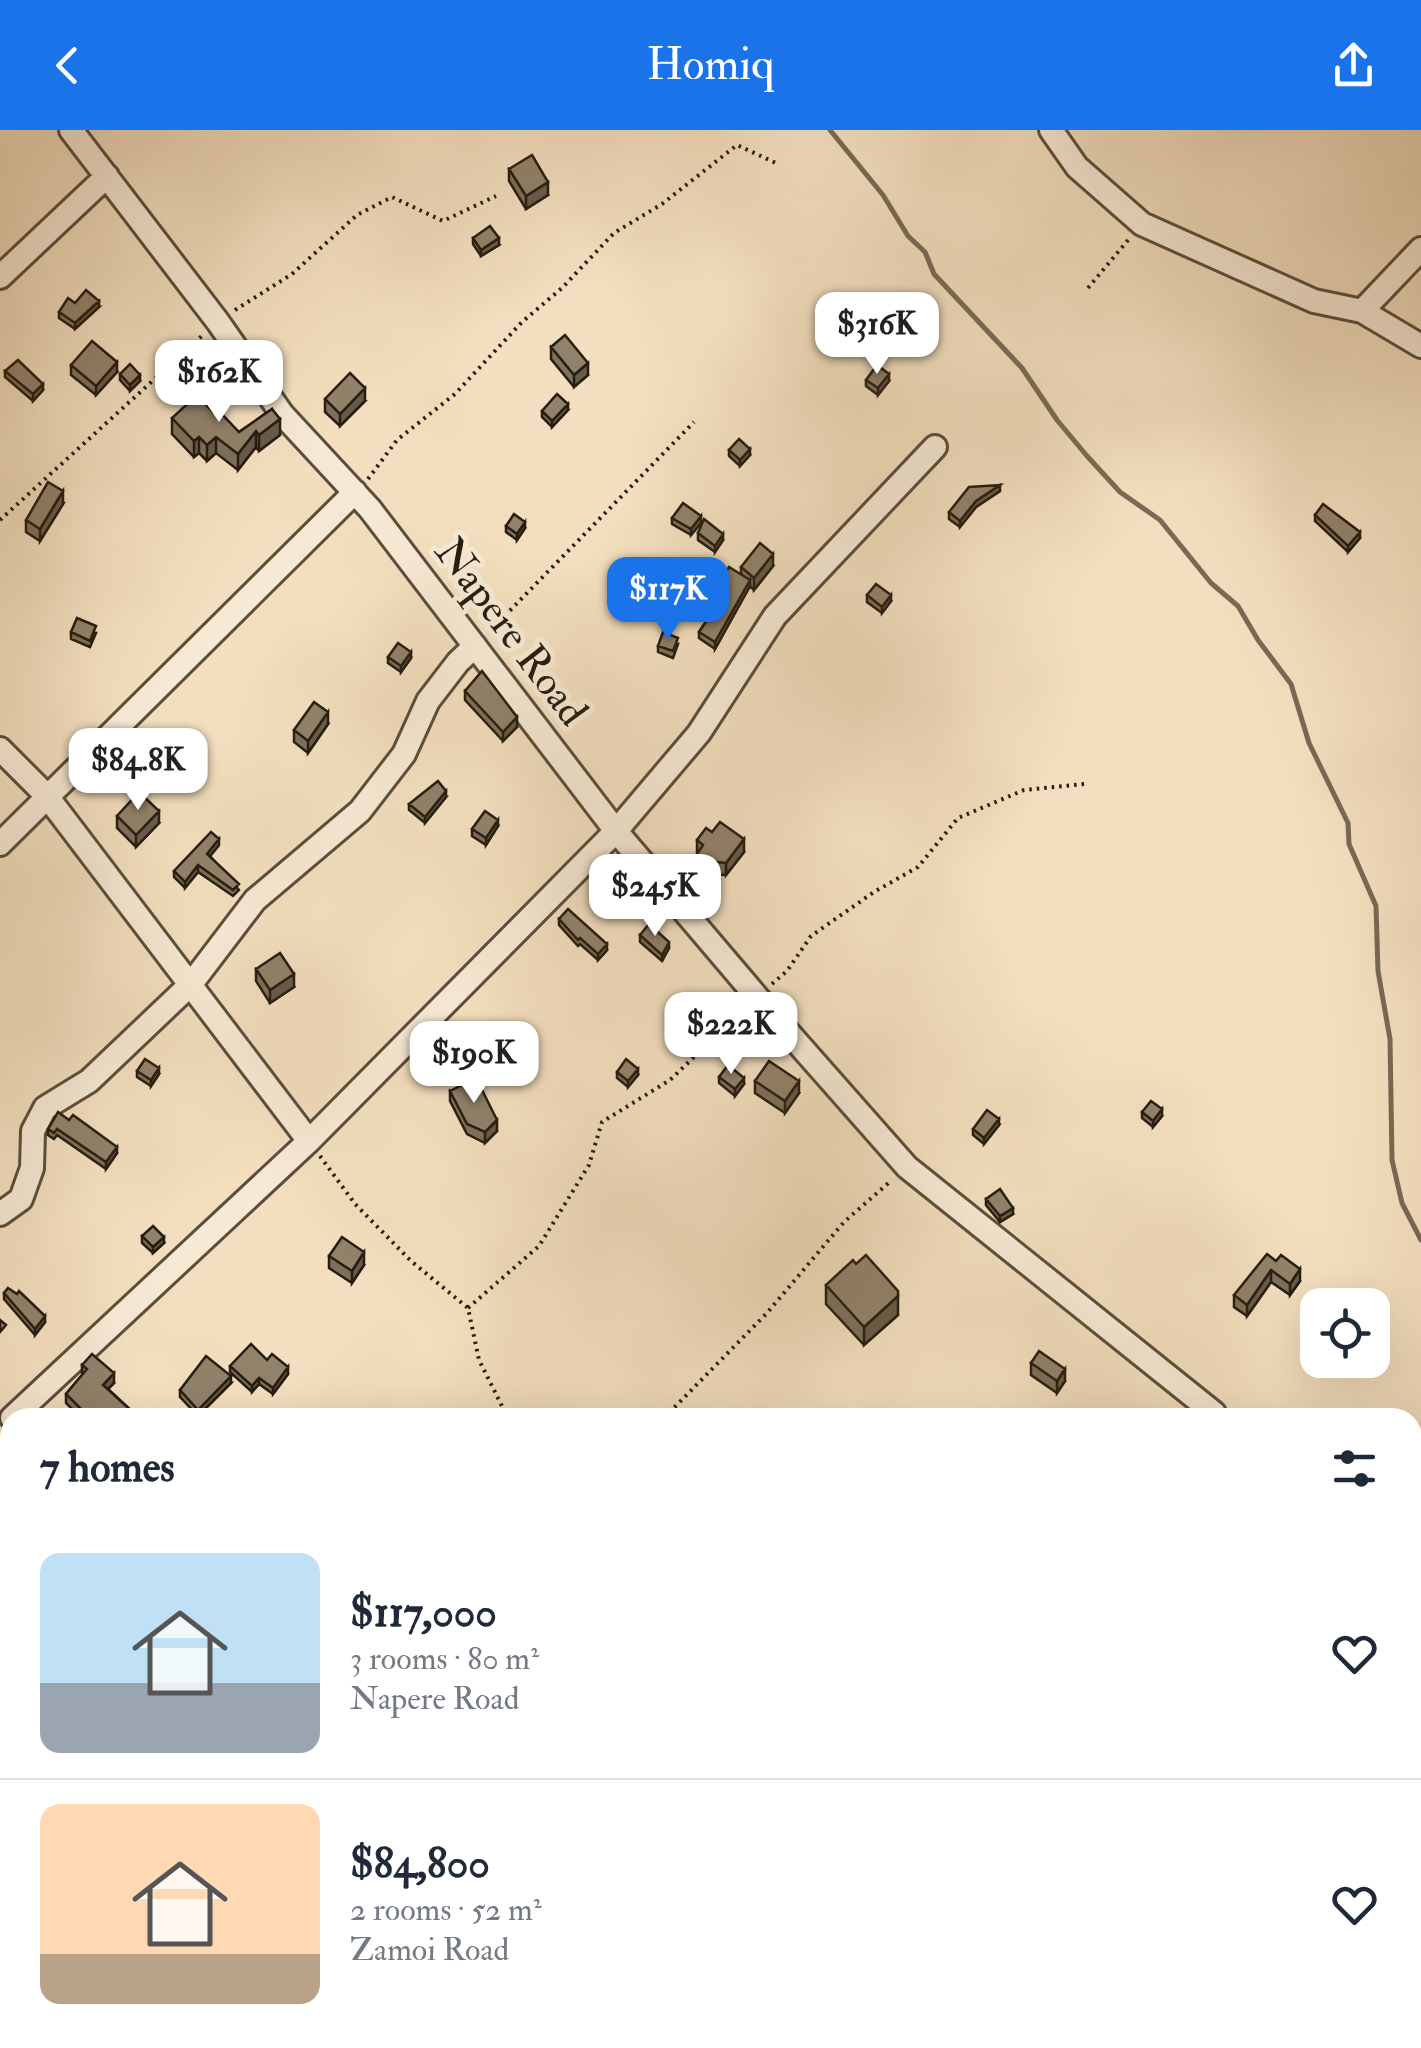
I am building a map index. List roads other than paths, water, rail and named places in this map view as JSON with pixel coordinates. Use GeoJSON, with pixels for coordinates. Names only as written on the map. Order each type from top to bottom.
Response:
{"type":"FeatureCollection","features":[{"type":"Feature","properties":{"kind":"street","name":"Napere Road"},"geometry":{"type":"LineString","coordinates":[[72,130],[218,322],[282,414],[355,492],[616,831],[907,1167],[1208,1408]]}},
{"type":"Feature","properties":{"kind":"street"},"geometry":{"type":"LineString","coordinates":[[1051,130],[1077,167],[1142,224],[1314,301],[1362,311],[1421,346]]}},
{"type":"Feature","properties":{"kind":"street"},"geometry":{"type":"LineString","coordinates":[[0,278],[107,176]]}},
{"type":"Feature","properties":{"kind":"street"},"geometry":{"type":"LineString","coordinates":[[1362,311],[1421,249]]}},
{"type":"Feature","properties":{"kind":"street"},"geometry":{"type":"LineString","coordinates":[[22,1408],[309,1141],[616,831],[699,733],[776,616],[935,447]]}},
{"type":"Feature","properties":{"kind":"street"},"geometry":{"type":"LineString","coordinates":[[0,844],[355,492]]}},
{"type":"Feature","properties":{"kind":"street"},"geometry":{"type":"LineString","coordinates":[[0,1214],[21,1198],[32,1168],[33,1131],[46,1108],[90,1081],[191,984],[255,900],[360,811],[404,754],[428,701],[475,646]]}},
{"type":"Feature","properties":{"kind":"street"},"geometry":{"type":"LineString","coordinates":[[0,749],[46,795],[309,1141]]}},
{"type":"Feature","properties":{"kind":"waterway"},"geometry":{"type":"LineString","coordinates":[[830,130],[883,195],[908,236],[925,252],[934,274],[1022,368],[1087,456],[1120,492],[1160,520],[1211,583],[1238,606],[1291,684],[1309,743],[1348,823],[1349,844],[1376,906],[1378,971],[1390,1039],[1392,1160],[1402,1203],[1421,1240]]}}]}
